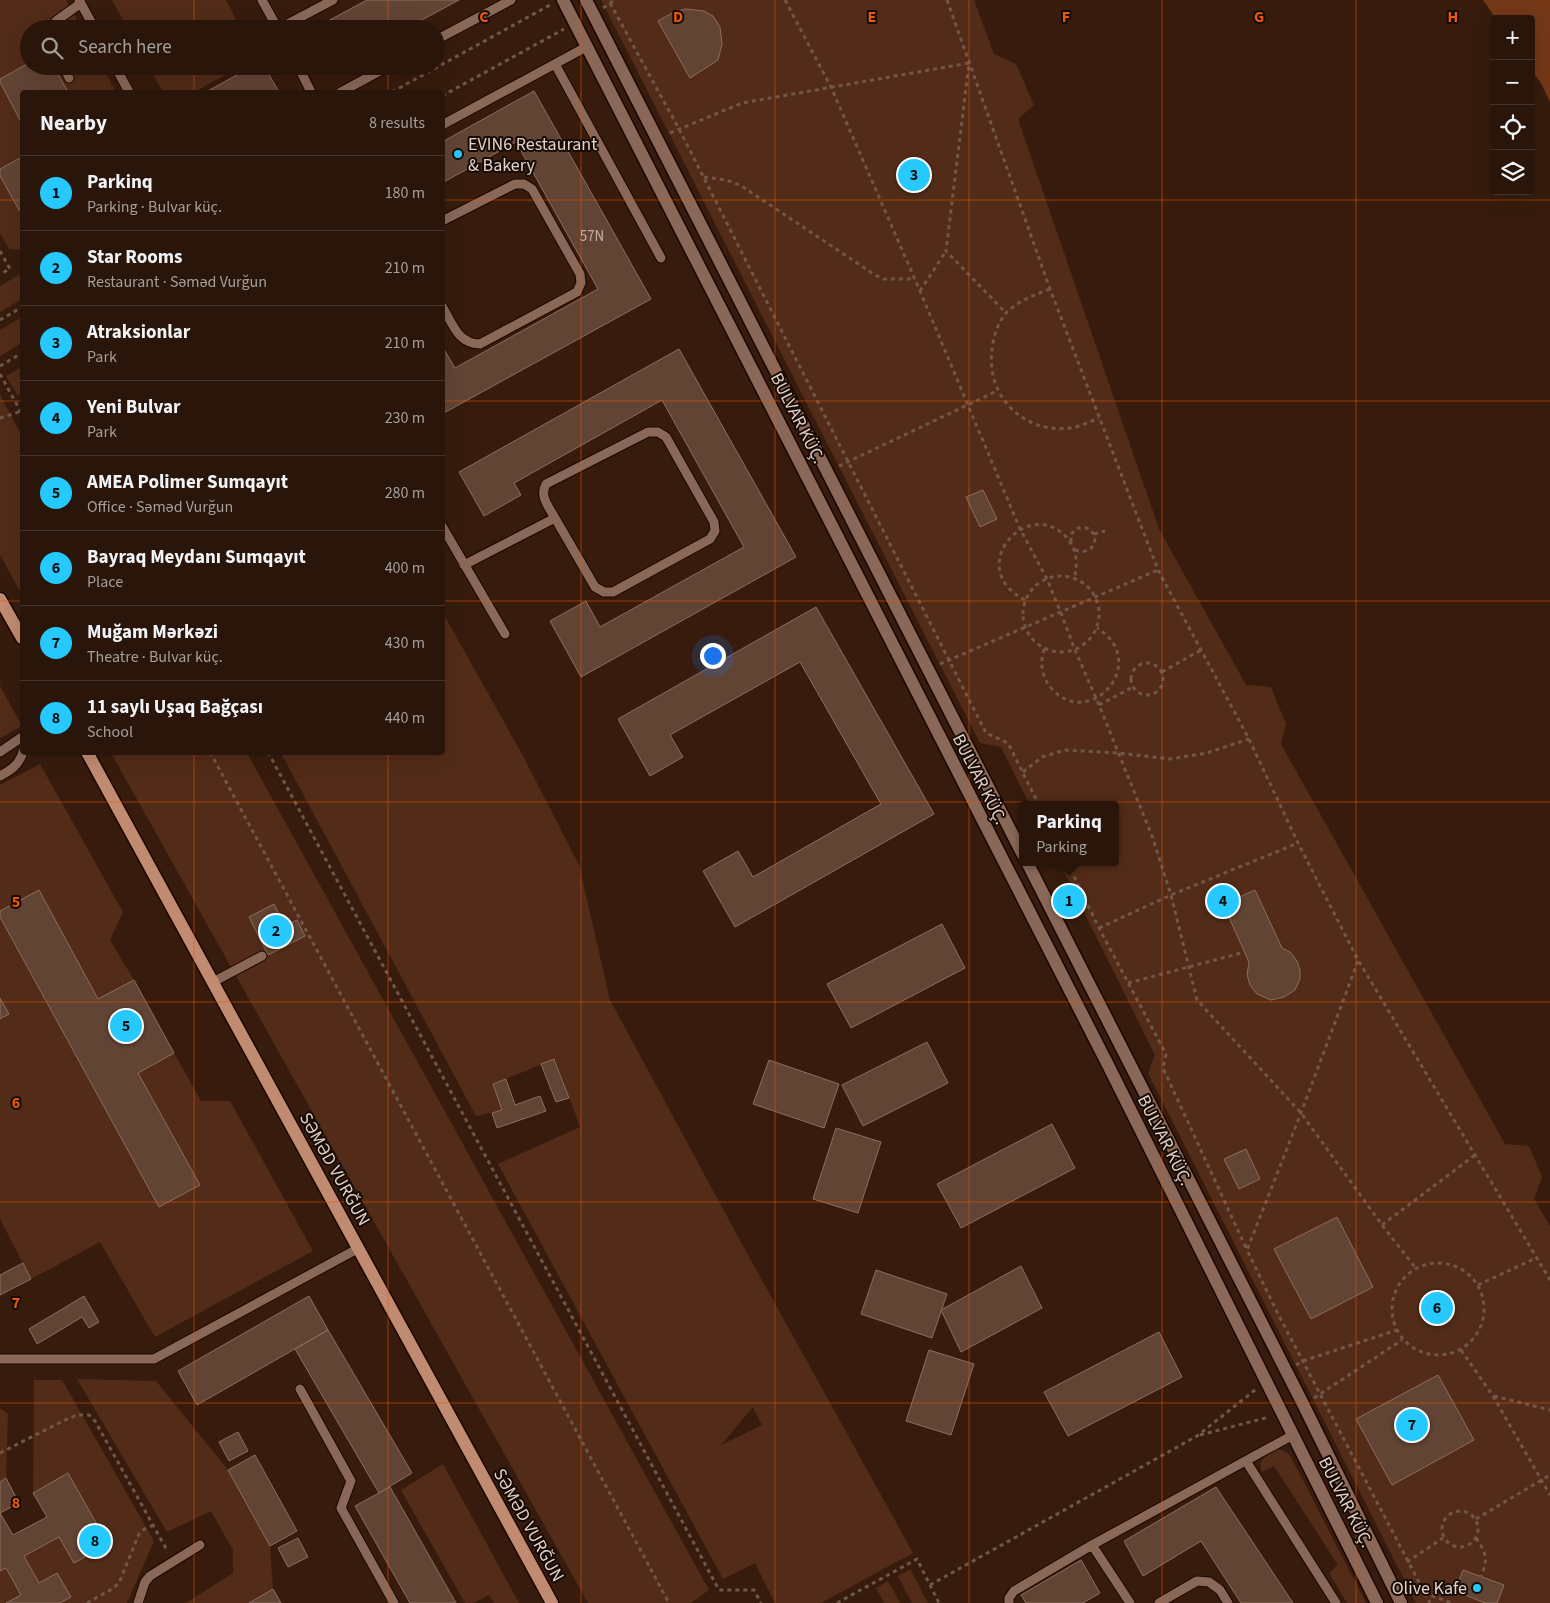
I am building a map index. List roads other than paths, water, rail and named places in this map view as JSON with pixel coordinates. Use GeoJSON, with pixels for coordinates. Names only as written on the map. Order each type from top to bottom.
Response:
{"type":"FeatureCollection","features":[{"type":"Feature","properties":{"kind":"main road"},"geometry":{"type":"LineString","coordinates":[[0,599],[20,634]]}},
{"type":"Feature","properties":{"kind":"main road","name":"SƏMƏD VURĞUN"},"geometry":{"type":"LineString","coordinates":[[89,755],[552,1603]]}},
{"type":"Feature","properties":{"kind":"street","name":"BULVAR KÜÇ."},"geometry":{"type":"LineString","coordinates":[[586,0],[1019,847]]}},
{"type":"Feature","properties":{"kind":"street","name":"BULVAR KÜÇ."},"geometry":{"type":"LineString","coordinates":[[557,2],[588,46],[1108,1065],[1377,1603]]}},
{"type":"Feature","properties":{"kind":"street"},"geometry":{"type":"LineString","coordinates":[[940,739],[959,730]]}},
{"type":"Feature","properties":{"kind":"street","name":"BULVAR KÜÇ."},"geometry":{"type":"LineString","coordinates":[[1029,866],[1401,1603]]}},
{"type":"Feature","properties":{"kind":"street"},"geometry":{"type":"LineString","coordinates":[[1108,1065],[1126,1056]]}},
{"type":"Feature","properties":{"kind":"lane"},"geometry":{"type":"LineString","coordinates":[[262,0],[273,20]]}},
{"type":"Feature","properties":{"kind":"lane"},"geometry":{"type":"LineString","coordinates":[[295,20],[333,0]]}},
{"type":"Feature","properties":{"kind":"lane"},"geometry":{"type":"LineString","coordinates":[[445,35],[511,0]]}},
{"type":"Feature","properties":{"kind":"lane"},"geometry":{"type":"LineString","coordinates":[[57,20],[80,2],[90,20]]}},
{"type":"Feature","properties":{"kind":"lane"},"geometry":{"type":"LineString","coordinates":[[445,123],[588,46]]}},
{"type":"Feature","properties":{"kind":"lane"},"geometry":{"type":"LineString","coordinates":[[555,64],[662,258]]}},
{"type":"Feature","properties":{"kind":"lane"},"geometry":{"type":"LineString","coordinates":[[120,75],[127,90]]}},
{"type":"Feature","properties":{"kind":"lane"},"geometry":{"type":"LineString","coordinates":[[302,75],[310,90]]}},
{"type":"Feature","properties":{"kind":"lane"},"geometry":{"type":"LineString","coordinates":[[344,90],[372,75]]}},
{"type":"Feature","properties":{"kind":"lane"},"geometry":{"type":"LineString","coordinates":[[445,219],[514,184],[524,184],[532,189],[580,274],[581,283],[577,292],[480,344],[470,344],[461,339],[445,311]]}},
{"type":"Feature","properties":{"kind":"lane"},"geometry":{"type":"LineString","coordinates":[[648,432],[658,432],[666,437],[714,522],[715,531],[710,540],[613,592],[604,592],[595,587],[555,518],[543,496],[546,484],[648,432]]}},
{"type":"Feature","properties":{"kind":"lane"},"geometry":{"type":"LineString","coordinates":[[464,565],[555,518]]}},
{"type":"Feature","properties":{"kind":"lane"},"geometry":{"type":"LineString","coordinates":[[445,531],[505,634]]}},
{"type":"Feature","properties":{"kind":"lane"},"geometry":{"type":"LineString","coordinates":[[0,752],[20,738]]}},
{"type":"Feature","properties":{"kind":"lane"},"geometry":{"type":"LineString","coordinates":[[0,776],[13,769],[22,755]]}},
{"type":"Feature","properties":{"kind":"lane"},"geometry":{"type":"LineString","coordinates":[[213,982],[262,956]]}},
{"type":"Feature","properties":{"kind":"lane"},"geometry":{"type":"LineString","coordinates":[[0,1358],[154,1359],[359,1248]]}},
{"type":"Feature","properties":{"kind":"lane"},"geometry":{"type":"LineString","coordinates":[[300,1389],[352,1481],[341,1508],[394,1603]]}},
{"type":"Feature","properties":{"kind":"lane"},"geometry":{"type":"LineString","coordinates":[[1009,1603],[1009,1598],[1014,1591],[1092,1545],[1293,1435]]}},
{"type":"Feature","properties":{"kind":"lane"},"geometry":{"type":"LineString","coordinates":[[1246,1461],[1336,1603]]}},
{"type":"Feature","properties":{"kind":"lane"},"geometry":{"type":"LineString","coordinates":[[138,1603],[145,1582],[150,1576],[200,1545]]}},
{"type":"Feature","properties":{"kind":"lane"},"geometry":{"type":"LineString","coordinates":[[1092,1545],[1130,1603]]}},
{"type":"Feature","properties":{"kind":"lane"},"geometry":{"type":"LineString","coordinates":[[1158,1603],[1198,1581],[1209,1582],[1220,1590],[1228,1603]]}},
{"type":"Feature","properties":{"kind":"place","name":"EVIN6 Restaurant & Bakery"},"geometry":{"type":"Point","coordinates":[458,154]}},
{"type":"Feature","properties":{"kind":"place","name":"Atraksionlar"},"geometry":{"type":"Point","coordinates":[914,175]}},
{"type":"Feature","properties":{"kind":"place","name":"Parkinq"},"geometry":{"type":"Point","coordinates":[1069,901]}},
{"type":"Feature","properties":{"kind":"place","name":"Yeni Bulvar"},"geometry":{"type":"Point","coordinates":[1223,901]}},
{"type":"Feature","properties":{"kind":"place","name":"Star Rooms"},"geometry":{"type":"Point","coordinates":[276,931]}},
{"type":"Feature","properties":{"kind":"place","name":"AMEA Polimer Sumqayıt"},"geometry":{"type":"Point","coordinates":[126,1026]}},
{"type":"Feature","properties":{"kind":"place","name":"Bayraq Meydanı Sumqayıt"},"geometry":{"type":"Point","coordinates":[1437,1308]}},
{"type":"Feature","properties":{"kind":"place","name":"Muğam Mərkəzi"},"geometry":{"type":"Point","coordinates":[1412,1425]}},
{"type":"Feature","properties":{"kind":"place","name":"11 saylı Uşaq Bağçası"},"geometry":{"type":"Point","coordinates":[95,1541]}},
{"type":"Feature","properties":{"kind":"place","name":"Olive Kafe"},"geometry":{"type":"Point","coordinates":[1477,1588]}}]}
